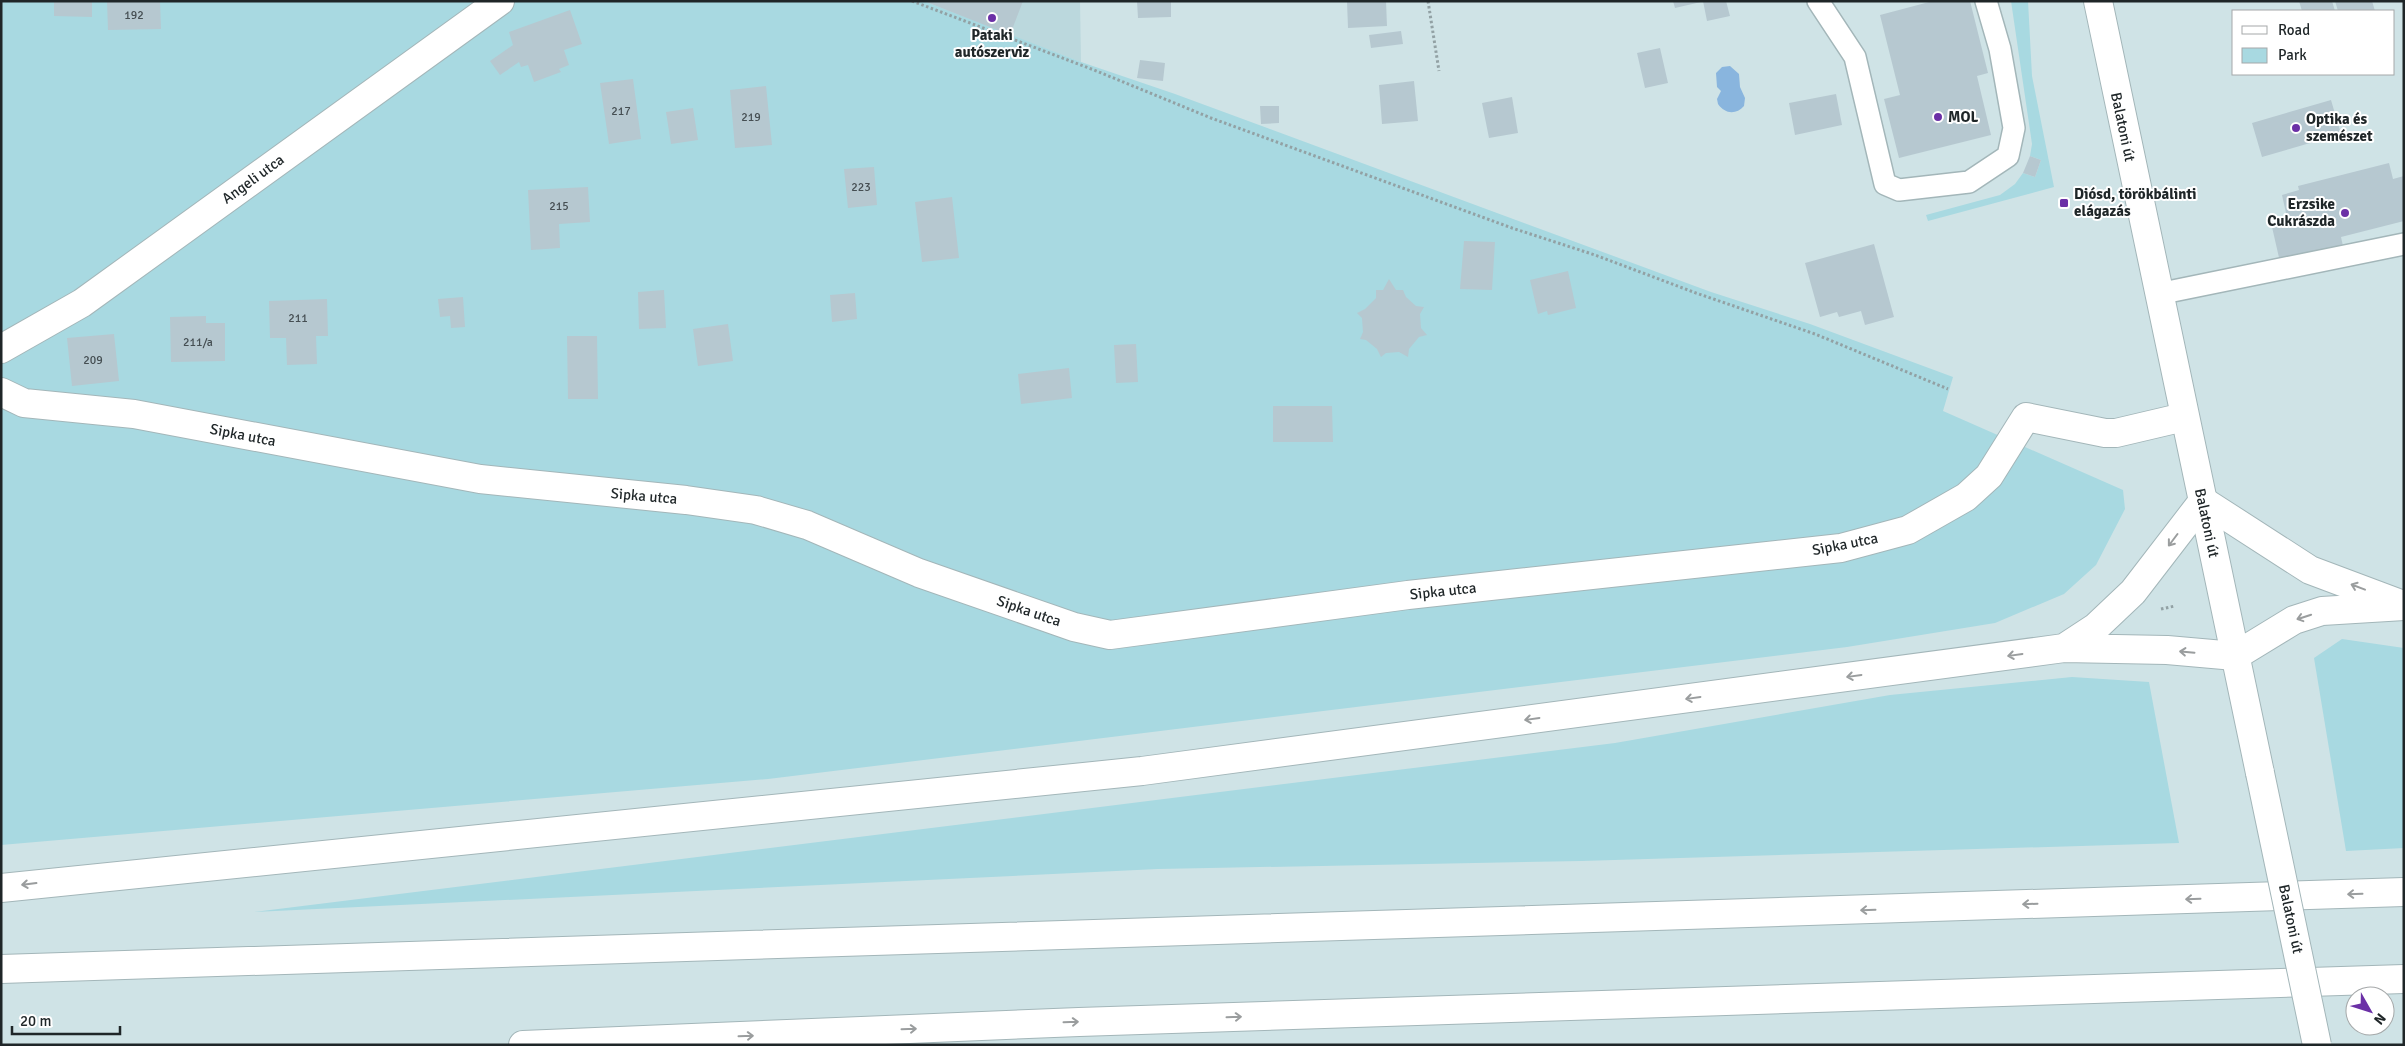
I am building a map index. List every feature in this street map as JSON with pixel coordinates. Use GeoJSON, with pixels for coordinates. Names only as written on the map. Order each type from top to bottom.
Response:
{"type":"FeatureCollection","features":[{"type":"Feature","properties":{"kind":"main road","name":"Angeli utca"},"geometry":{"type":"LineString","coordinates":[[1,349],[82,303],[500,1]]}},
{"type":"Feature","properties":{"kind":"main road","name":"Balatoni út"},"geometry":{"type":"LineString","coordinates":[[2095,8],[2318,1045]]}},
{"type":"Feature","properties":{"kind":"main road","name":"Sipka utca"},"geometry":{"type":"LineString","coordinates":[[1,392],[24,403],[134,414],[480,479],[756,510],[807,525],[919,573],[1074,626],[1110,635],[1408,595],[1841,548],[1878,540],[1908,530],[1966,497],[1988,476],[2026,416],[2105,433],[2116,433],[2184,417]]}},
{"type":"Feature","properties":{"kind":"main road"},"geometry":{"type":"LineString","coordinates":[[2064,648],[2096,627],[2133,592],[2202,501],[2310,570],[2404,606]]}},
{"type":"Feature","properties":{"kind":"main road"},"geometry":{"type":"LineString","coordinates":[[1,888],[1142,771],[2064,648],[2167,650],[2235,656],[2294,620],[2322,611],[2404,606]]}},
{"type":"Feature","properties":{"kind":"main road"},"geometry":{"type":"LineString","coordinates":[[1,969],[2404,892]]}},
{"type":"Feature","properties":{"kind":"main road"},"geometry":{"type":"LineString","coordinates":[[523,1045],[1079,1022],[2404,979]]}},
{"type":"Feature","properties":{"kind":"lane"},"geometry":{"type":"LineString","coordinates":[[1818,1],[1855,57],[1885,184],[1899,190],[1969,182],[2008,156],[2014,128],[2000,49],[1986,1]]}},
{"type":"Feature","properties":{"kind":"lane"},"geometry":{"type":"LineString","coordinates":[[2158,294],[2404,244]]}},
{"type":"Feature","properties":{"kind":"path"},"geometry":{"type":"LineString","coordinates":[[912,1],[1094,70],[1211,118],[1512,228],[1595,255],[1814,334],[1948,389]]}},
{"type":"Feature","properties":{"kind":"path"},"geometry":{"type":"LineString","coordinates":[[1428,1],[1440,72]]}},
{"type":"Feature","properties":{"kind":"path"},"geometry":{"type":"LineString","coordinates":[[2160,610],[2175,606]]}},
{"type":"Feature","properties":{"kind":"shaded area"},"geometry":{"type":"Polygon","coordinates":[[[924,1],[1080,1],[1081,62],[1010,35],[924,1]]]}},
{"type":"Feature","properties":{"kind":"shaded area"},"geometry":{"type":"Polygon","coordinates":[[[1730,66],[1739,74],[1740,87],[1745,98],[1744,106],[1734,112],[1724,110],[1718,104],[1717,99],[1721,91],[1717,87],[1716,73],[1722,67],[1730,66]]]}},
{"type":"Feature","properties":{"kind":"green space"},"geometry":{"type":"Polygon","coordinates":[[[1,1],[924,1],[1081,62],[1175,94],[1711,292],[1810,324],[1953,377],[1943,411],[2123,490],[2125,509],[2096,565],[2064,594],[1995,623],[1847,647],[768,779],[1,845],[1,1]]]}},
{"type":"Feature","properties":{"kind":"green space"},"geometry":{"type":"Polygon","coordinates":[[[2011,1],[2028,1],[2032,76],[2054,187],[1928,221],[1926,215],[2000,195],[2015,184],[2023,173],[2035,177],[2041,160],[2030,156],[2032,144],[2011,1]]]}},
{"type":"Feature","properties":{"kind":"green space"},"geometry":{"type":"Polygon","coordinates":[[[2342,639],[2404,648],[2404,848],[2346,851],[2314,658],[2342,639]]]}},
{"type":"Feature","properties":{"kind":"green space"},"geometry":{"type":"Polygon","coordinates":[[[2072,677],[2149,682],[2179,843],[1581,861],[1158,869],[254,912],[1615,743],[1890,695],[2072,677]]]}},
{"type":"Feature","properties":{"kind":"building"},"geometry":{"type":"Polygon","coordinates":[[[54,1],[92,1],[92,17],[54,16],[54,1]]]}},
{"type":"Feature","properties":{"kind":"building"},"geometry":{"type":"Polygon","coordinates":[[[107,1],[160,1],[161,29],[108,30],[107,1]]]}},
{"type":"Feature","properties":{"kind":"building","name":"Pataki autószerviz"},"geometry":{"type":"Polygon","coordinates":[[[924,1],[1023,1],[1010,35],[924,1]]]}},
{"type":"Feature","properties":{"kind":"building"},"geometry":{"type":"Polygon","coordinates":[[[1137,1],[1171,1],[1171,17],[1138,18],[1137,1]]]}},
{"type":"Feature","properties":{"kind":"building"},"geometry":{"type":"Polygon","coordinates":[[[1347,1],[1386,1],[1387,26],[1348,28],[1347,1]]]}},
{"type":"Feature","properties":{"kind":"building"},"geometry":{"type":"Polygon","coordinates":[[[1673,1],[1701,1],[1701,2],[1675,8],[1673,1]]]}},
{"type":"Feature","properties":{"kind":"building"},"geometry":{"type":"Polygon","coordinates":[[[1703,1],[1726,1],[1730,16],[1707,21],[1703,1]]]}},
{"type":"Feature","properties":{"kind":"building"},"geometry":{"type":"Polygon","coordinates":[[[1933,1],[1970,1],[1988,73],[1977,76],[1991,135],[1899,158],[1884,99],[1900,95],[1880,15],[1933,1]]]}},
{"type":"Feature","properties":{"kind":"building"},"geometry":{"type":"Polygon","coordinates":[[[2299,1],[2332,1],[2335,10],[2302,10],[2299,1]]]}},
{"type":"Feature","properties":{"kind":"building"},"geometry":{"type":"Polygon","coordinates":[[[2335,1],[2372,1],[2375,10],[2338,10],[2335,1]]]}},
{"type":"Feature","properties":{"kind":"building"},"geometry":{"type":"Polygon","coordinates":[[[570,10],[582,44],[564,50],[569,65],[559,69],[561,72],[534,82],[528,65],[521,67],[519,62],[500,75],[490,61],[513,45],[509,32],[570,10]]]}},
{"type":"Feature","properties":{"kind":"building"},"geometry":{"type":"Polygon","coordinates":[[[1401,31],[1403,44],[1371,48],[1369,35],[1401,31]]]}},
{"type":"Feature","properties":{"kind":"building"},"geometry":{"type":"Polygon","coordinates":[[[1660,48],[1668,83],[1645,88],[1637,53],[1660,48]]]}},
{"type":"Feature","properties":{"kind":"building"},"geometry":{"type":"Polygon","coordinates":[[[1140,60],[1165,63],[1163,81],[1137,78],[1140,60]]]}},
{"type":"Feature","properties":{"kind":"building"},"geometry":{"type":"Polygon","coordinates":[[[633,79],[641,139],[609,144],[600,83],[633,79]]]}},
{"type":"Feature","properties":{"kind":"building"},"geometry":{"type":"Polygon","coordinates":[[[1414,81],[1418,121],[1382,124],[1379,85],[1414,81]]]}},
{"type":"Feature","properties":{"kind":"building"},"geometry":{"type":"Polygon","coordinates":[[[766,86],[772,145],[735,148],[730,90],[766,86]]]}},
{"type":"Feature","properties":{"kind":"building"},"geometry":{"type":"Polygon","coordinates":[[[1836,94],[1842,125],[1795,135],[1789,103],[1836,94]]]}},
{"type":"Feature","properties":{"kind":"building"},"geometry":{"type":"Polygon","coordinates":[[[1512,97],[1518,133],[1489,138],[1482,103],[1512,97]]]}},
{"type":"Feature","properties":{"kind":"building","name":"Optika és szemészet"},"geometry":{"type":"Polygon","coordinates":[[[2331,100],[2341,134],[2262,157],[2252,123],[2331,100]]]}},
{"type":"Feature","properties":{"kind":"building"},"geometry":{"type":"Polygon","coordinates":[[[1260,106],[1279,106],[1279,123],[1261,124],[1260,106]]]}},
{"type":"Feature","properties":{"kind":"building"},"geometry":{"type":"Polygon","coordinates":[[[693,108],[698,140],[671,144],[666,112],[693,108]]]}},
{"type":"Feature","properties":{"kind":"building"},"geometry":{"type":"Polygon","coordinates":[[[2030,156],[2041,160],[2035,177],[2023,173],[2030,156]]]}},
{"type":"Feature","properties":{"kind":"building","name":"Erzsike Cukrászda"},"geometry":{"type":"Polygon","coordinates":[[[2389,163],[2393,179],[2404,176],[2404,221],[2341,237],[2343,246],[2280,262],[2272,227],[2288,222],[2282,195],[2299,190],[2298,186],[2389,163]]]}},
{"type":"Feature","properties":{"kind":"building"},"geometry":{"type":"Polygon","coordinates":[[[874,167],[877,205],[848,208],[844,169],[874,167]]]}},
{"type":"Feature","properties":{"kind":"building"},"geometry":{"type":"Polygon","coordinates":[[[588,187],[590,222],[559,224],[560,248],[531,250],[528,190],[588,187]]]}},
{"type":"Feature","properties":{"kind":"building"},"geometry":{"type":"Polygon","coordinates":[[[952,197],[959,258],[922,262],[915,202],[952,197]]]}},
{"type":"Feature","properties":{"kind":"building"},"geometry":{"type":"Polygon","coordinates":[[[1464,241],[1495,242],[1492,290],[1460,289],[1464,241]]]}},
{"type":"Feature","properties":{"kind":"building"},"geometry":{"type":"Polygon","coordinates":[[[1874,244],[1894,317],[1865,325],[1861,311],[1839,317],[1837,312],[1820,317],[1805,263],[1874,244]]]}},
{"type":"Feature","properties":{"kind":"building"},"geometry":{"type":"Polygon","coordinates":[[[1568,271],[1576,308],[1548,315],[1547,311],[1538,314],[1530,280],[1568,271]]]}},
{"type":"Feature","properties":{"kind":"building"},"geometry":{"type":"Polygon","coordinates":[[[1389,279],[1396,290],[1403,290],[1406,297],[1416,306],[1424,307],[1420,314],[1421,328],[1427,335],[1419,337],[1409,349],[1408,357],[1399,352],[1386,353],[1381,357],[1377,349],[1366,340],[1360,339],[1363,332],[1362,318],[1357,313],[1365,309],[1376,298],[1376,290],[1383,290],[1389,279]]]}},
{"type":"Feature","properties":{"kind":"building"},"geometry":{"type":"Polygon","coordinates":[[[664,290],[666,328],[639,329],[638,292],[664,290]]]}},
{"type":"Feature","properties":{"kind":"building"},"geometry":{"type":"Polygon","coordinates":[[[855,293],[857,319],[832,322],[830,295],[855,293]]]}},
{"type":"Feature","properties":{"kind":"building"},"geometry":{"type":"Polygon","coordinates":[[[463,297],[465,327],[451,328],[450,316],[440,317],[438,299],[463,297]]]}},
{"type":"Feature","properties":{"kind":"building"},"geometry":{"type":"Polygon","coordinates":[[[327,299],[328,336],[316,336],[317,364],[287,365],[286,338],[270,338],[269,301],[327,299]]]}},
{"type":"Feature","properties":{"kind":"building"},"geometry":{"type":"Polygon","coordinates":[[[206,316],[206,323],[225,323],[225,361],[171,362],[170,317],[206,316]]]}},
{"type":"Feature","properties":{"kind":"building"},"geometry":{"type":"Polygon","coordinates":[[[728,324],[733,361],[698,366],[693,329],[728,324]]]}},
{"type":"Feature","properties":{"kind":"building"},"geometry":{"type":"Polygon","coordinates":[[[114,334],[119,381],[72,386],[67,338],[114,334]]]}},
{"type":"Feature","properties":{"kind":"building"},"geometry":{"type":"Polygon","coordinates":[[[567,336],[597,336],[598,399],[568,399],[567,336]]]}},
{"type":"Feature","properties":{"kind":"building"},"geometry":{"type":"Polygon","coordinates":[[[1136,344],[1138,382],[1116,383],[1114,345],[1136,344]]]}},
{"type":"Feature","properties":{"kind":"building"},"geometry":{"type":"Polygon","coordinates":[[[1069,368],[1072,398],[1021,404],[1018,374],[1069,368]]]}},
{"type":"Feature","properties":{"kind":"building"},"geometry":{"type":"Polygon","coordinates":[[[1273,406],[1332,406],[1333,442],[1273,442],[1273,406]]]}},
{"type":"Feature","properties":{"kind":"place","name":"Pataki autószerviz"},"geometry":{"type":"Point","coordinates":[992,18]}},
{"type":"Feature","properties":{"kind":"place","name":"MOL"},"geometry":{"type":"Point","coordinates":[1938,117]}},
{"type":"Feature","properties":{"kind":"place","name":"Optika és szemészet"},"geometry":{"type":"Point","coordinates":[2296,128]}},
{"type":"Feature","properties":{"kind":"place","name":"Diósd, törökbálinti elágazás"},"geometry":{"type":"Point","coordinates":[2064,203]}},
{"type":"Feature","properties":{"kind":"place","name":"Erzsike Cukrászda"},"geometry":{"type":"Point","coordinates":[2345,213]}}]}
